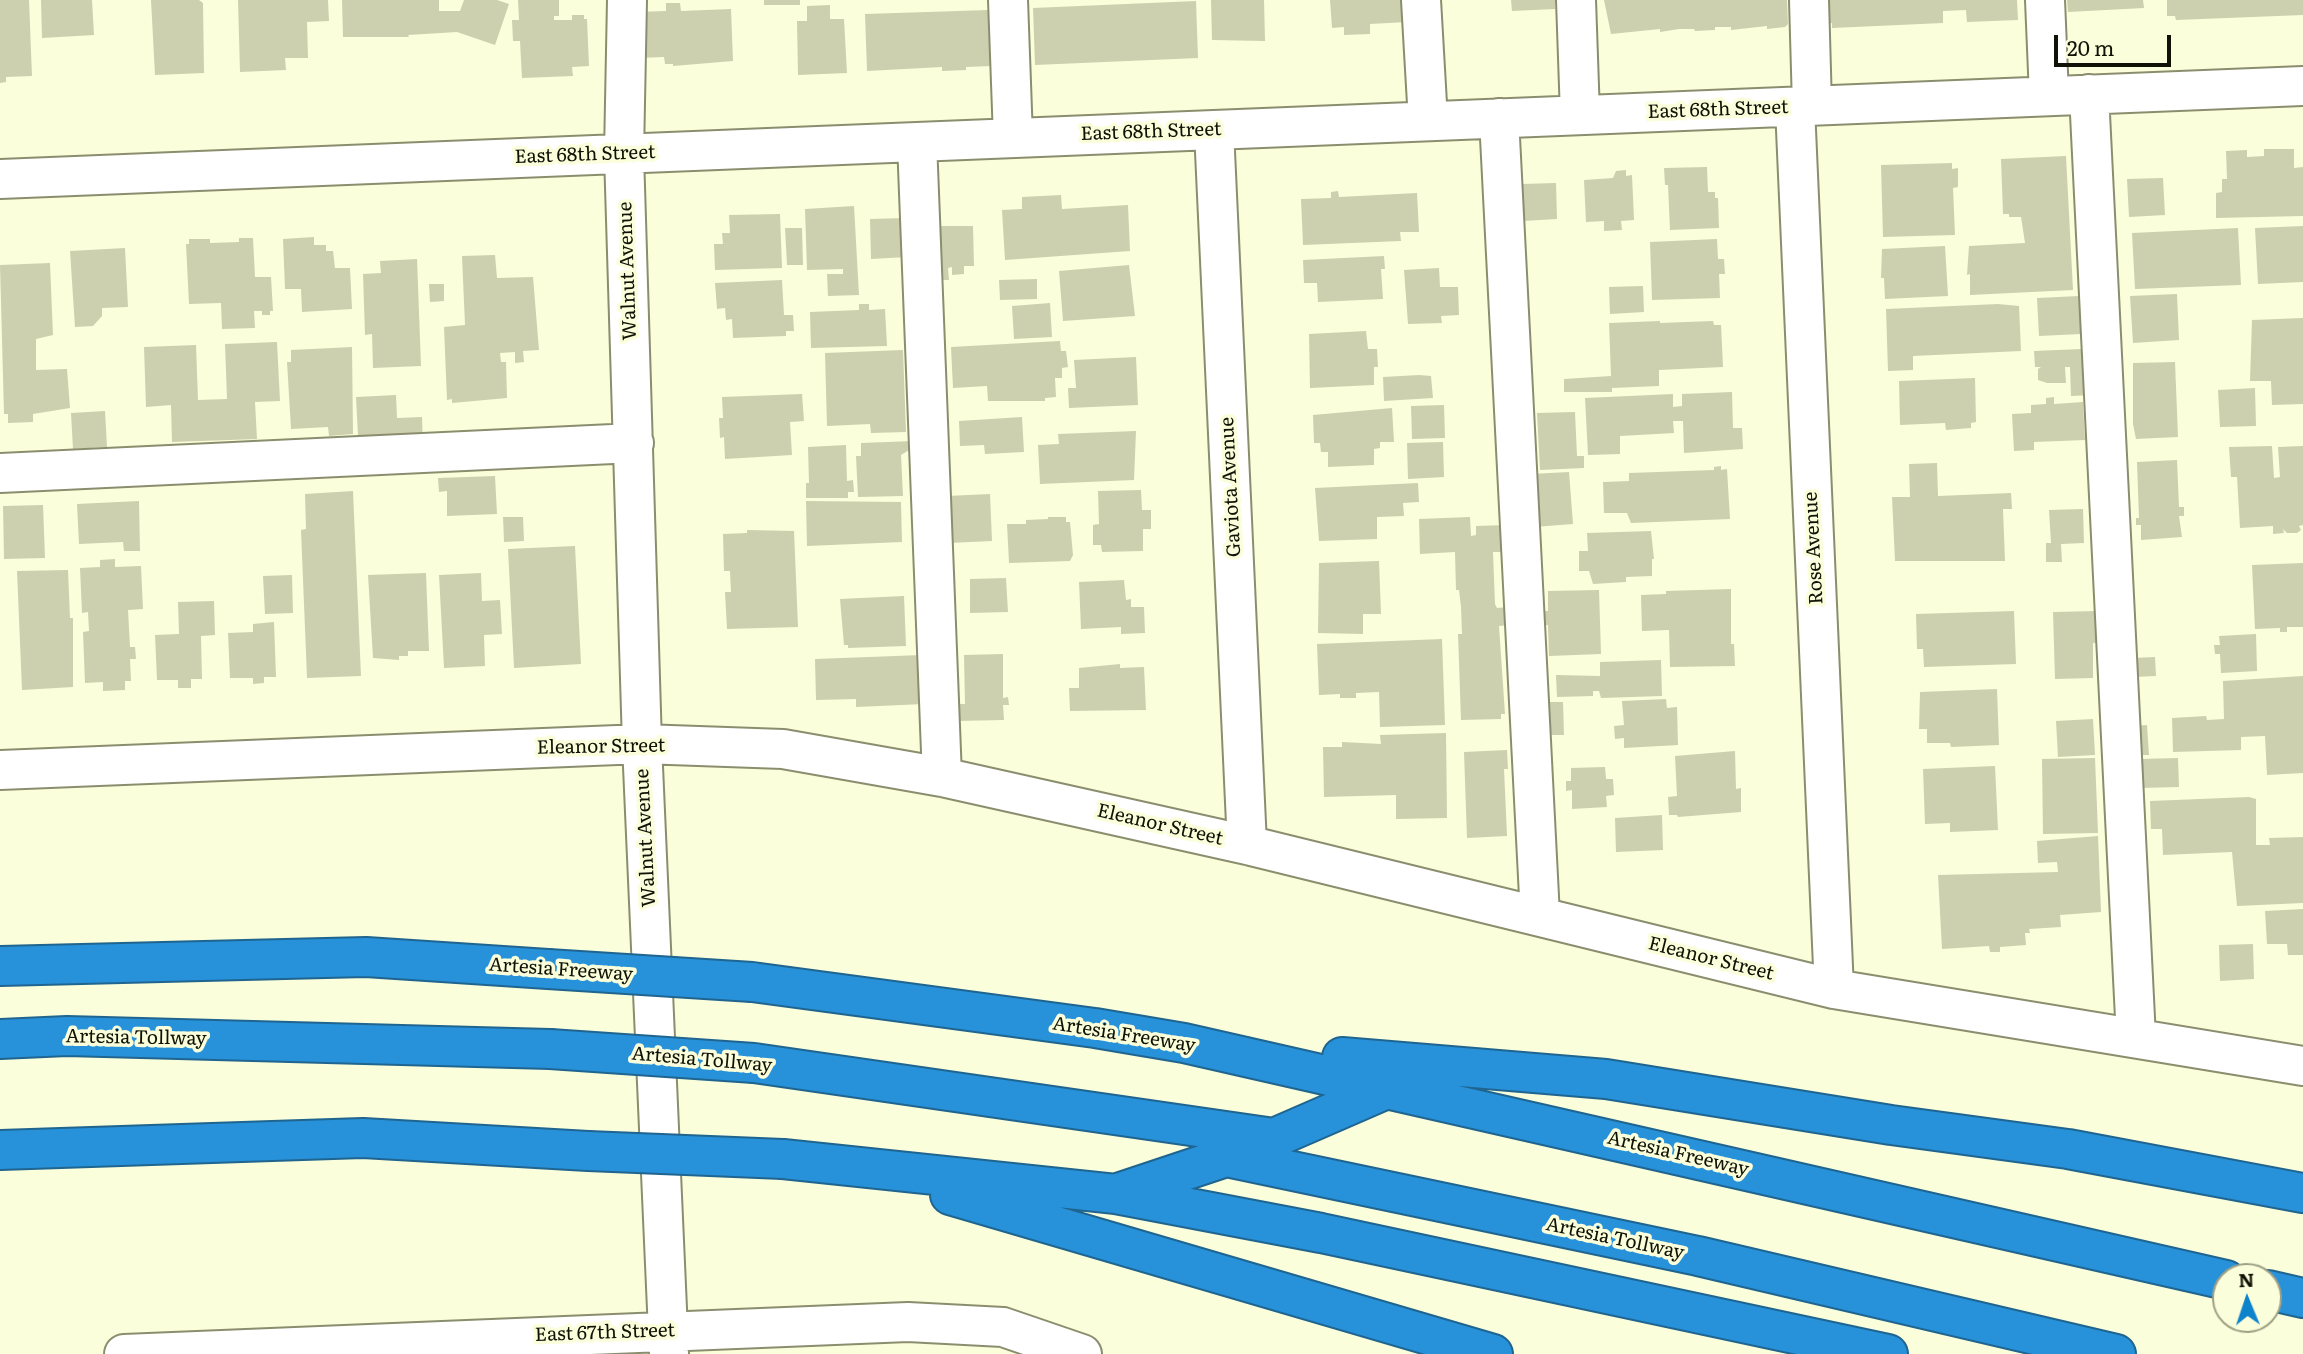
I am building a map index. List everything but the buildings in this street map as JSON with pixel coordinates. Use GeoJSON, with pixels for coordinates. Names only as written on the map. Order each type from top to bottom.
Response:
{"type":"FeatureCollection","features":[{"type":"Feature","properties":{"kind":"highway","name":"Artesia Freeway"},"geometry":{"type":"LineString","coordinates":[[0,966],[366,957],[752,982],[1095,1028],[1184,1043],[1389,1088],[2212,1277]]}},
{"type":"Feature","properties":{"kind":"highway","name":"Artesia Tollway"},"geometry":{"type":"LineString","coordinates":[[0,1039],[67,1036],[550,1049],[754,1063],[1273,1139],[1389,1088]]}},
{"type":"Feature","properties":{"kind":"highway"},"geometry":{"type":"LineString","coordinates":[[1184,1043],[1606,1079],[1891,1125],[2068,1149],[2303,1193]]}},
{"type":"Feature","properties":{"kind":"highway"},"geometry":{"type":"LineString","coordinates":[[0,1150],[363,1138],[783,1159],[1116,1194],[1321,1233],[1888,1354]]}},
{"type":"Feature","properties":{"kind":"highway","name":"Artesia Tollway"},"geometry":{"type":"LineString","coordinates":[[1116,1194],[1226,1157],[1698,1256],[2116,1354]]}},
{"type":"Feature","properties":{"kind":"highway"},"geometry":{"type":"LineString","coordinates":[[860,1168],[1493,1354]]}},
{"type":"Feature","properties":{"kind":"highway"},"geometry":{"type":"LineString","coordinates":[[2282,1293],[2303,1298]]}},
{"type":"Feature","properties":{"kind":"street","name":"Walnut Avenue"},"geometry":{"type":"LineString","coordinates":[[627,0],[624,154],[642,744],[668,1342]]}},
{"type":"Feature","properties":{"kind":"street"},"geometry":{"type":"LineString","coordinates":[[1008,0],[1013,138]]}},
{"type":"Feature","properties":{"kind":"street"},"geometry":{"type":"LineString","coordinates":[[1421,0],[1428,121]]}},
{"type":"Feature","properties":{"kind":"street"},"geometry":{"type":"LineString","coordinates":[[1576,0],[1580,115]]}},
{"type":"Feature","properties":{"kind":"street","name":"Rose Avenue"},"geometry":{"type":"LineString","coordinates":[[1809,0],[1803,106],[1834,989]]}},
{"type":"Feature","properties":{"kind":"street"},"geometry":{"type":"LineString","coordinates":[[2045,0],[2049,96]]}},
{"type":"Feature","properties":{"kind":"street","name":"East 68th Street"},"geometry":{"type":"LineString","coordinates":[[0,179],[2303,86]]}},
{"type":"Feature","properties":{"kind":"street"},"geometry":{"type":"LineString","coordinates":[[2089,94],[2136,1038]]}},
{"type":"Feature","properties":{"kind":"street"},"geometry":{"type":"LineString","coordinates":[[1499,118],[1540,916]]}},
{"type":"Feature","properties":{"kind":"street","name":"Gaviota Avenue"},"geometry":{"type":"LineString","coordinates":[[1214,130],[1247,845]]}},
{"type":"Feature","properties":{"kind":"street"},"geometry":{"type":"LineString","coordinates":[[917,142],[942,777]]}},
{"type":"Feature","properties":{"kind":"street"},"geometry":{"type":"LineString","coordinates":[[0,473],[634,443]]}},
{"type":"Feature","properties":{"kind":"street","name":"Eleanor Street"},"geometry":{"type":"LineString","coordinates":[[0,770],[642,744],[783,749],[942,777],[1247,845],[1834,989],[2303,1066]]}},
{"type":"Feature","properties":{"kind":"street","name":"East 67th Street"},"geometry":{"type":"LineString","coordinates":[[124,1354],[668,1342],[908,1322],[964,1339],[1003,1327],[1082,1354]]}}]}
